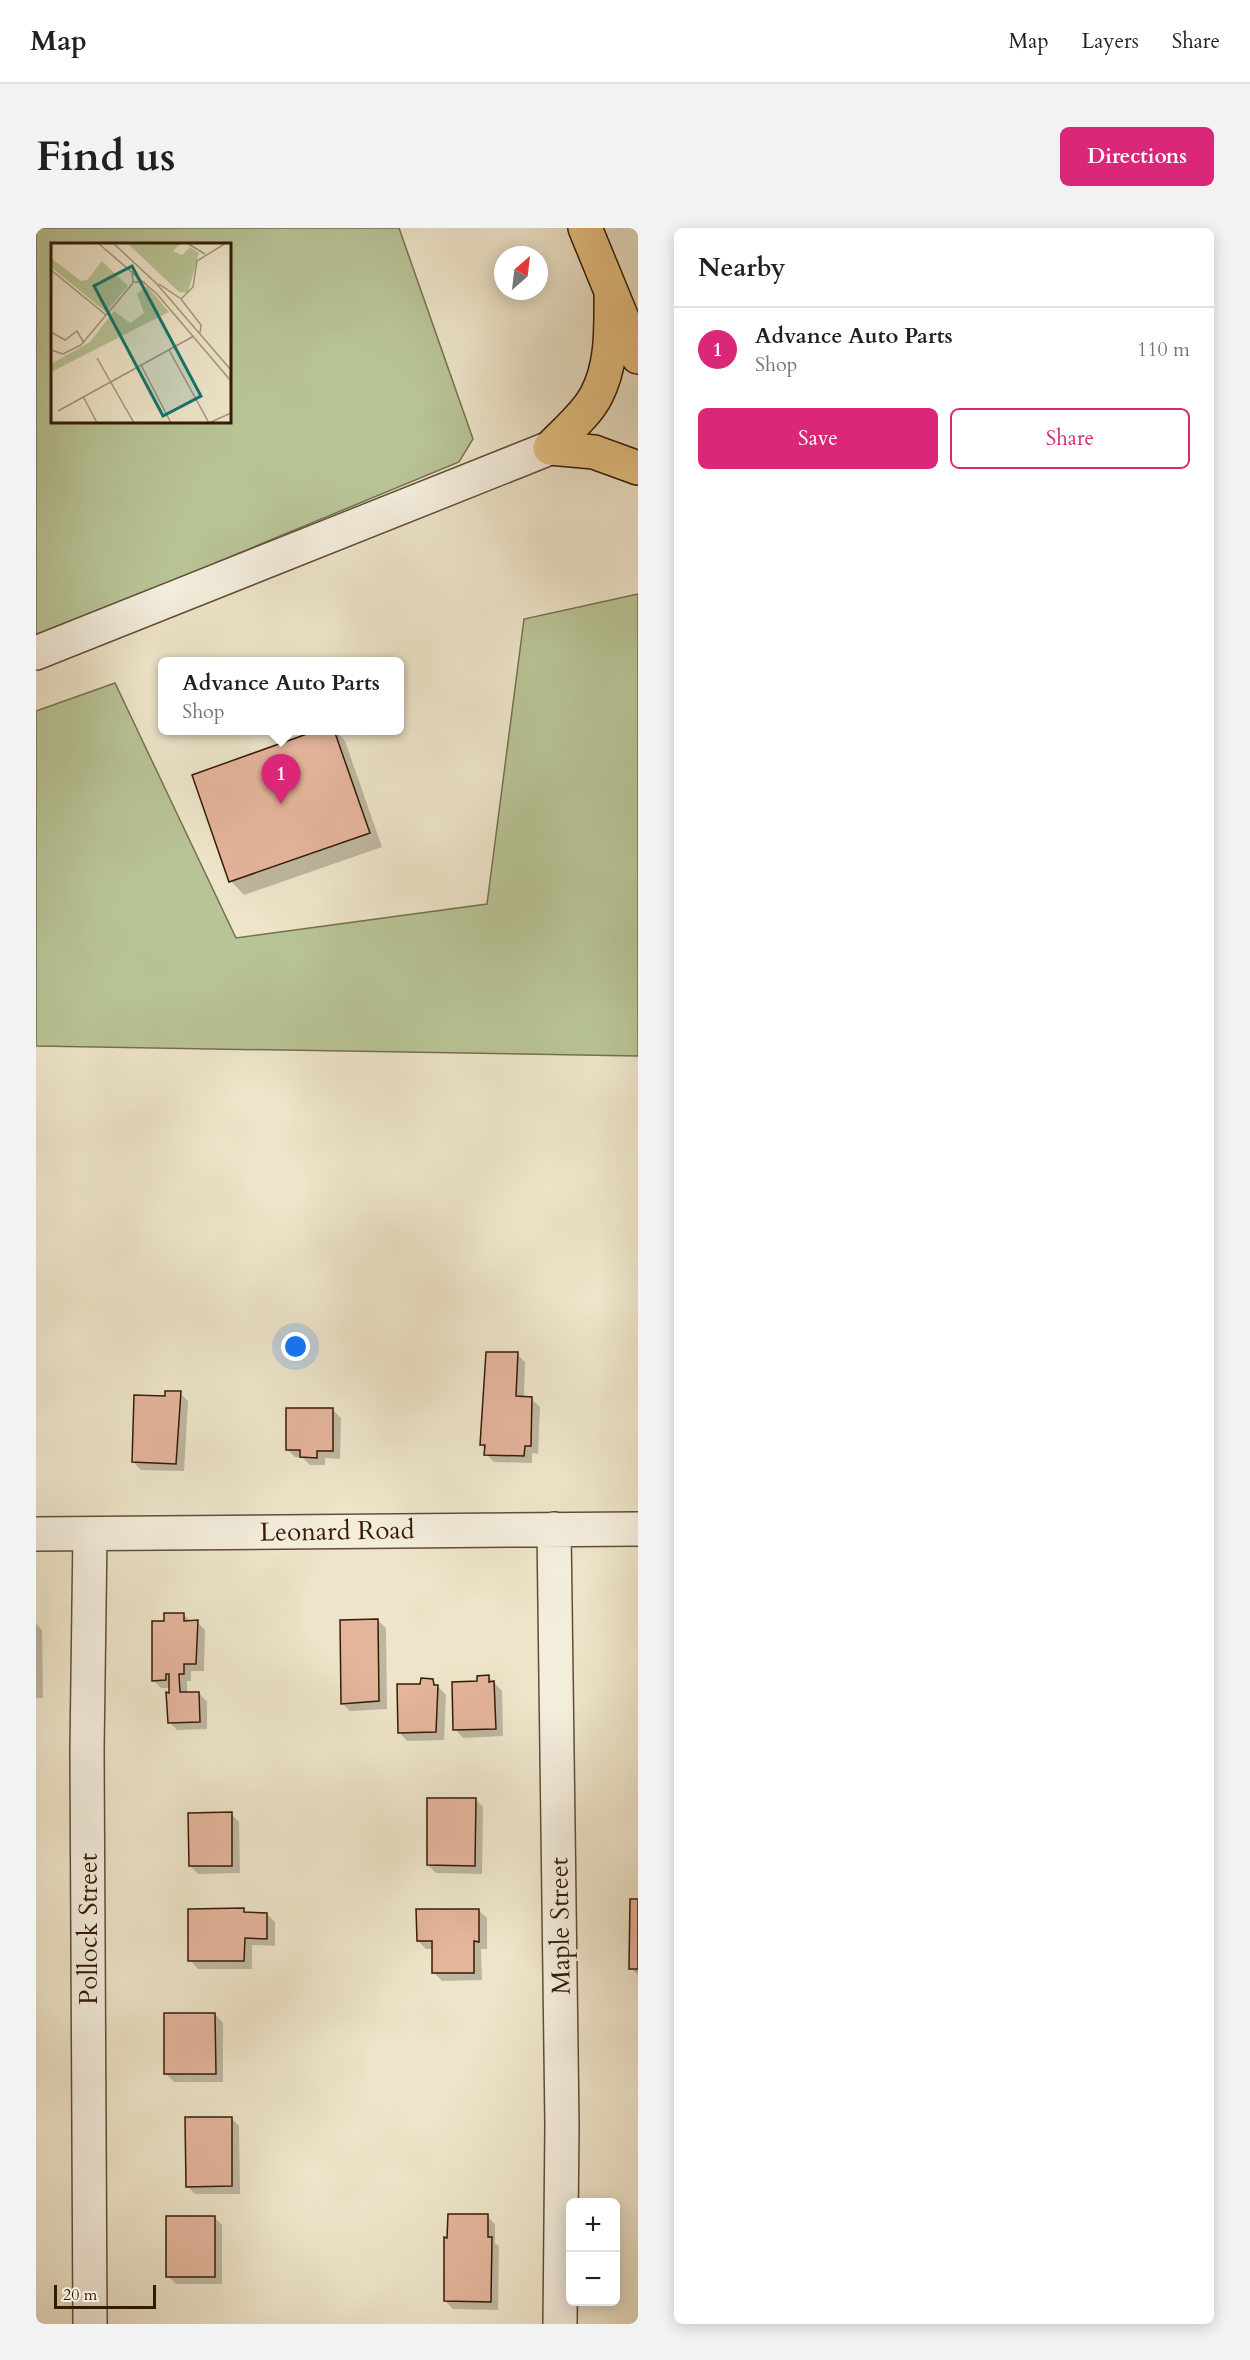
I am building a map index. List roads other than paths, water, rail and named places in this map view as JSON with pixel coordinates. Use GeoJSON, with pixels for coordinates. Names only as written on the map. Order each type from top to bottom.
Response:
{"type":"FeatureCollection","features":[{"type":"Feature","properties":{"kind":"highway"},"geometry":{"type":"LineString","coordinates":[[585,228],[638,357]]}},
{"type":"Feature","properties":{"kind":"highway"},"geometry":{"type":"LineString","coordinates":[[550,448],[577,421],[596,396],[610,354],[611,292]]}},
{"type":"Feature","properties":{"kind":"highway"},"geometry":{"type":"LineString","coordinates":[[550,448],[594,452],[638,468]]}},
{"type":"Feature","properties":{"kind":"street"},"geometry":{"type":"LineString","coordinates":[[36,653],[550,448]]}},
{"type":"Feature","properties":{"kind":"street","name":"Maple Street"},"geometry":{"type":"LineString","coordinates":[[555,1528],[562,2125],[560,2324]]}},
{"type":"Feature","properties":{"kind":"street","name":"Leonard Road"},"geometry":{"type":"LineString","coordinates":[[36,1534],[638,1528]]}},
{"type":"Feature","properties":{"kind":"street","name":"Pollock Street"},"geometry":{"type":"LineString","coordinates":[[90,1534],[87,1750],[90,2324]]}},
{"type":"Feature","properties":{"kind":"place","name":"Advance Auto Parts"},"geometry":{"type":"Point","coordinates":[281,804]}}]}
